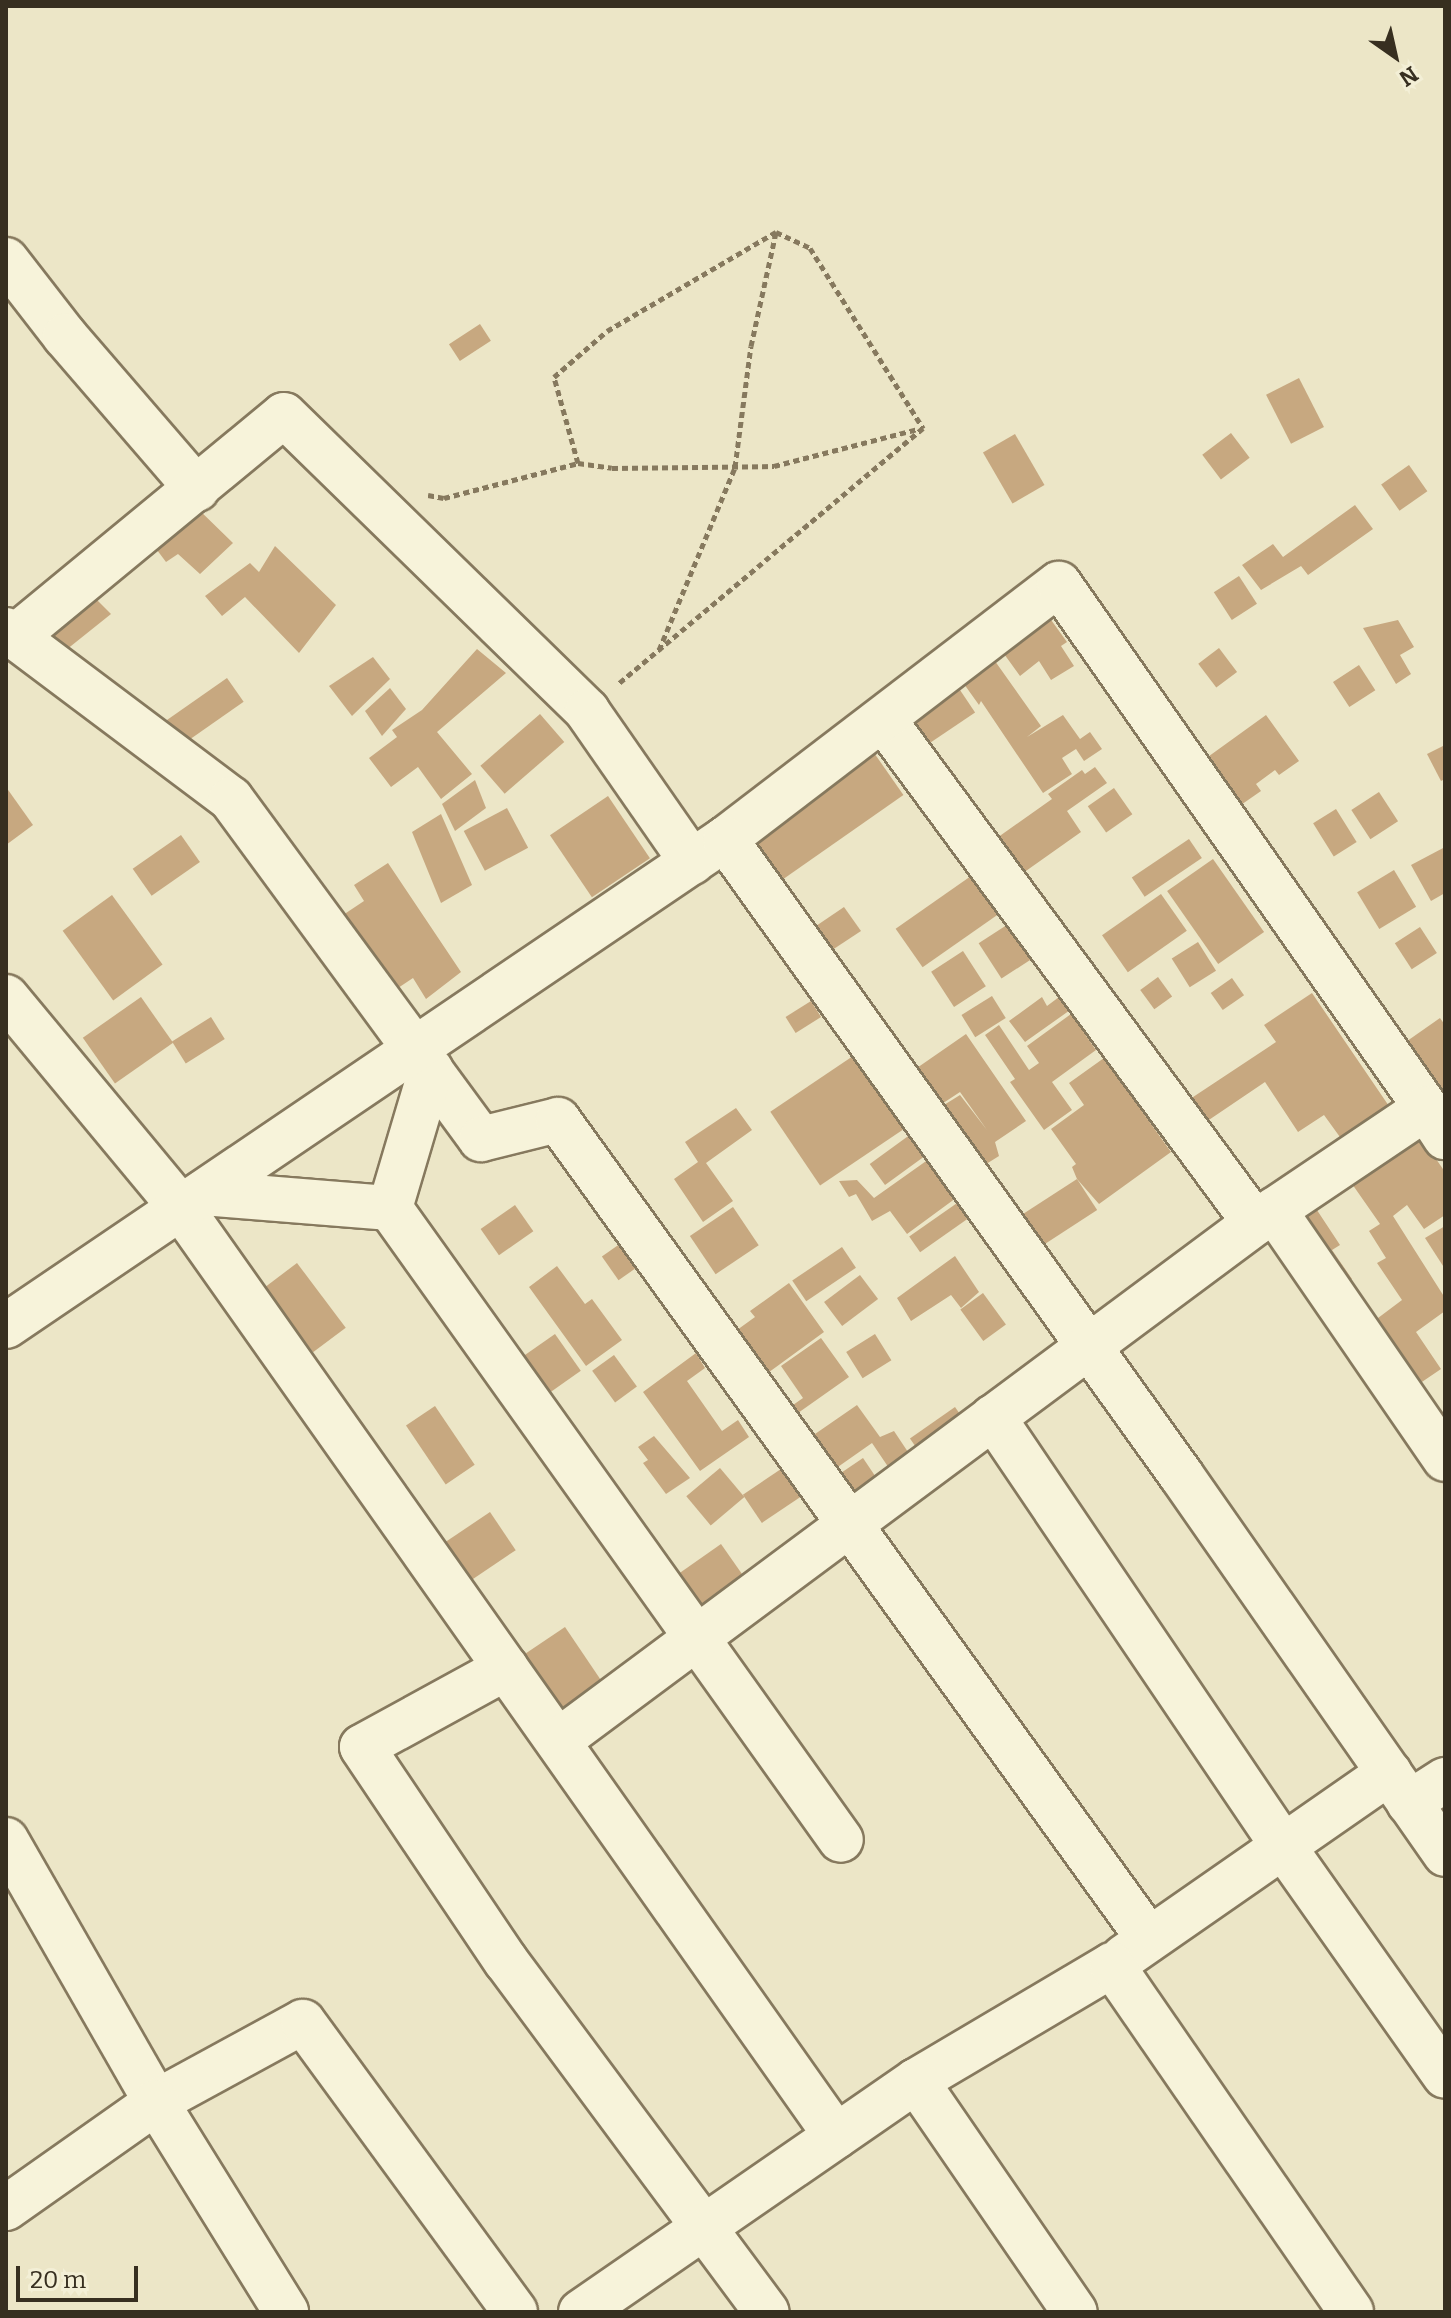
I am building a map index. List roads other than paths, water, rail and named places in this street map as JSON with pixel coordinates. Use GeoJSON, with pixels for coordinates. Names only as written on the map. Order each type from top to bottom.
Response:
{"type":"FeatureCollection","features":[{"type":"Feature","properties":{"kind":"street"},"geometry":{"type":"LineString","coordinates":[[6,260],[65,336],[197,489]]}},
{"type":"Feature","properties":{"kind":"street"},"geometry":{"type":"LineString","coordinates":[[1149,1939],[558,1120],[481,1139],[231,799],[11,633],[197,489],[284,415],[587,711],[708,850],[1089,1346],[1414,1785],[1445,1854]]}},
{"type":"Feature","properties":{"kind":"street"},"geometry":{"type":"LineString","coordinates":[[6,1326],[192,1200],[423,1060],[708,850],[1059,584],[1435,1122],[1265,1216],[558,1741]]}},
{"type":"Feature","properties":{"kind":"street"},"geometry":{"type":"LineString","coordinates":[[883,719],[1265,1216],[1445,1459]]}},
{"type":"Feature","properties":{"kind":"street"},"geometry":{"type":"LineString","coordinates":[[6,997],[192,1200],[506,1668],[836,2136]]}},
{"type":"Feature","properties":{"kind":"street"},"geometry":{"type":"LineString","coordinates":[[423,1060],[390,1208],[841,1840]]}},
{"type":"Feature","properties":{"kind":"street"},"geometry":{"type":"LineString","coordinates":[[192,1200],[390,1208]]}},
{"type":"Feature","properties":{"kind":"street"},"geometry":{"type":"LineString","coordinates":[[993,1417],[1283,1846],[1445,2076]]}},
{"type":"Feature","properties":{"kind":"street"},"geometry":{"type":"LineString","coordinates":[[506,1668],[362,1747],[506,1961],[767,2312]]}},
{"type":"Feature","properties":{"kind":"street"},"geometry":{"type":"LineString","coordinates":[[581,2312],[916,2081],[1112,1965],[1283,1846],[1414,1785]]}},
{"type":"Feature","properties":{"kind":"street"},"geometry":{"type":"LineString","coordinates":[[6,1840],[156,2102],[286,2312]]}},
{"type":"Feature","properties":{"kind":"street"},"geometry":{"type":"LineString","coordinates":[[1112,1965],[1351,2312]]}},
{"type":"Feature","properties":{"kind":"street"},"geometry":{"type":"LineString","coordinates":[[6,2208],[156,2102],[303,2022],[515,2312]]}},
{"type":"Feature","properties":{"kind":"street"},"geometry":{"type":"LineString","coordinates":[[916,2081],[1075,2312]]}}]}
